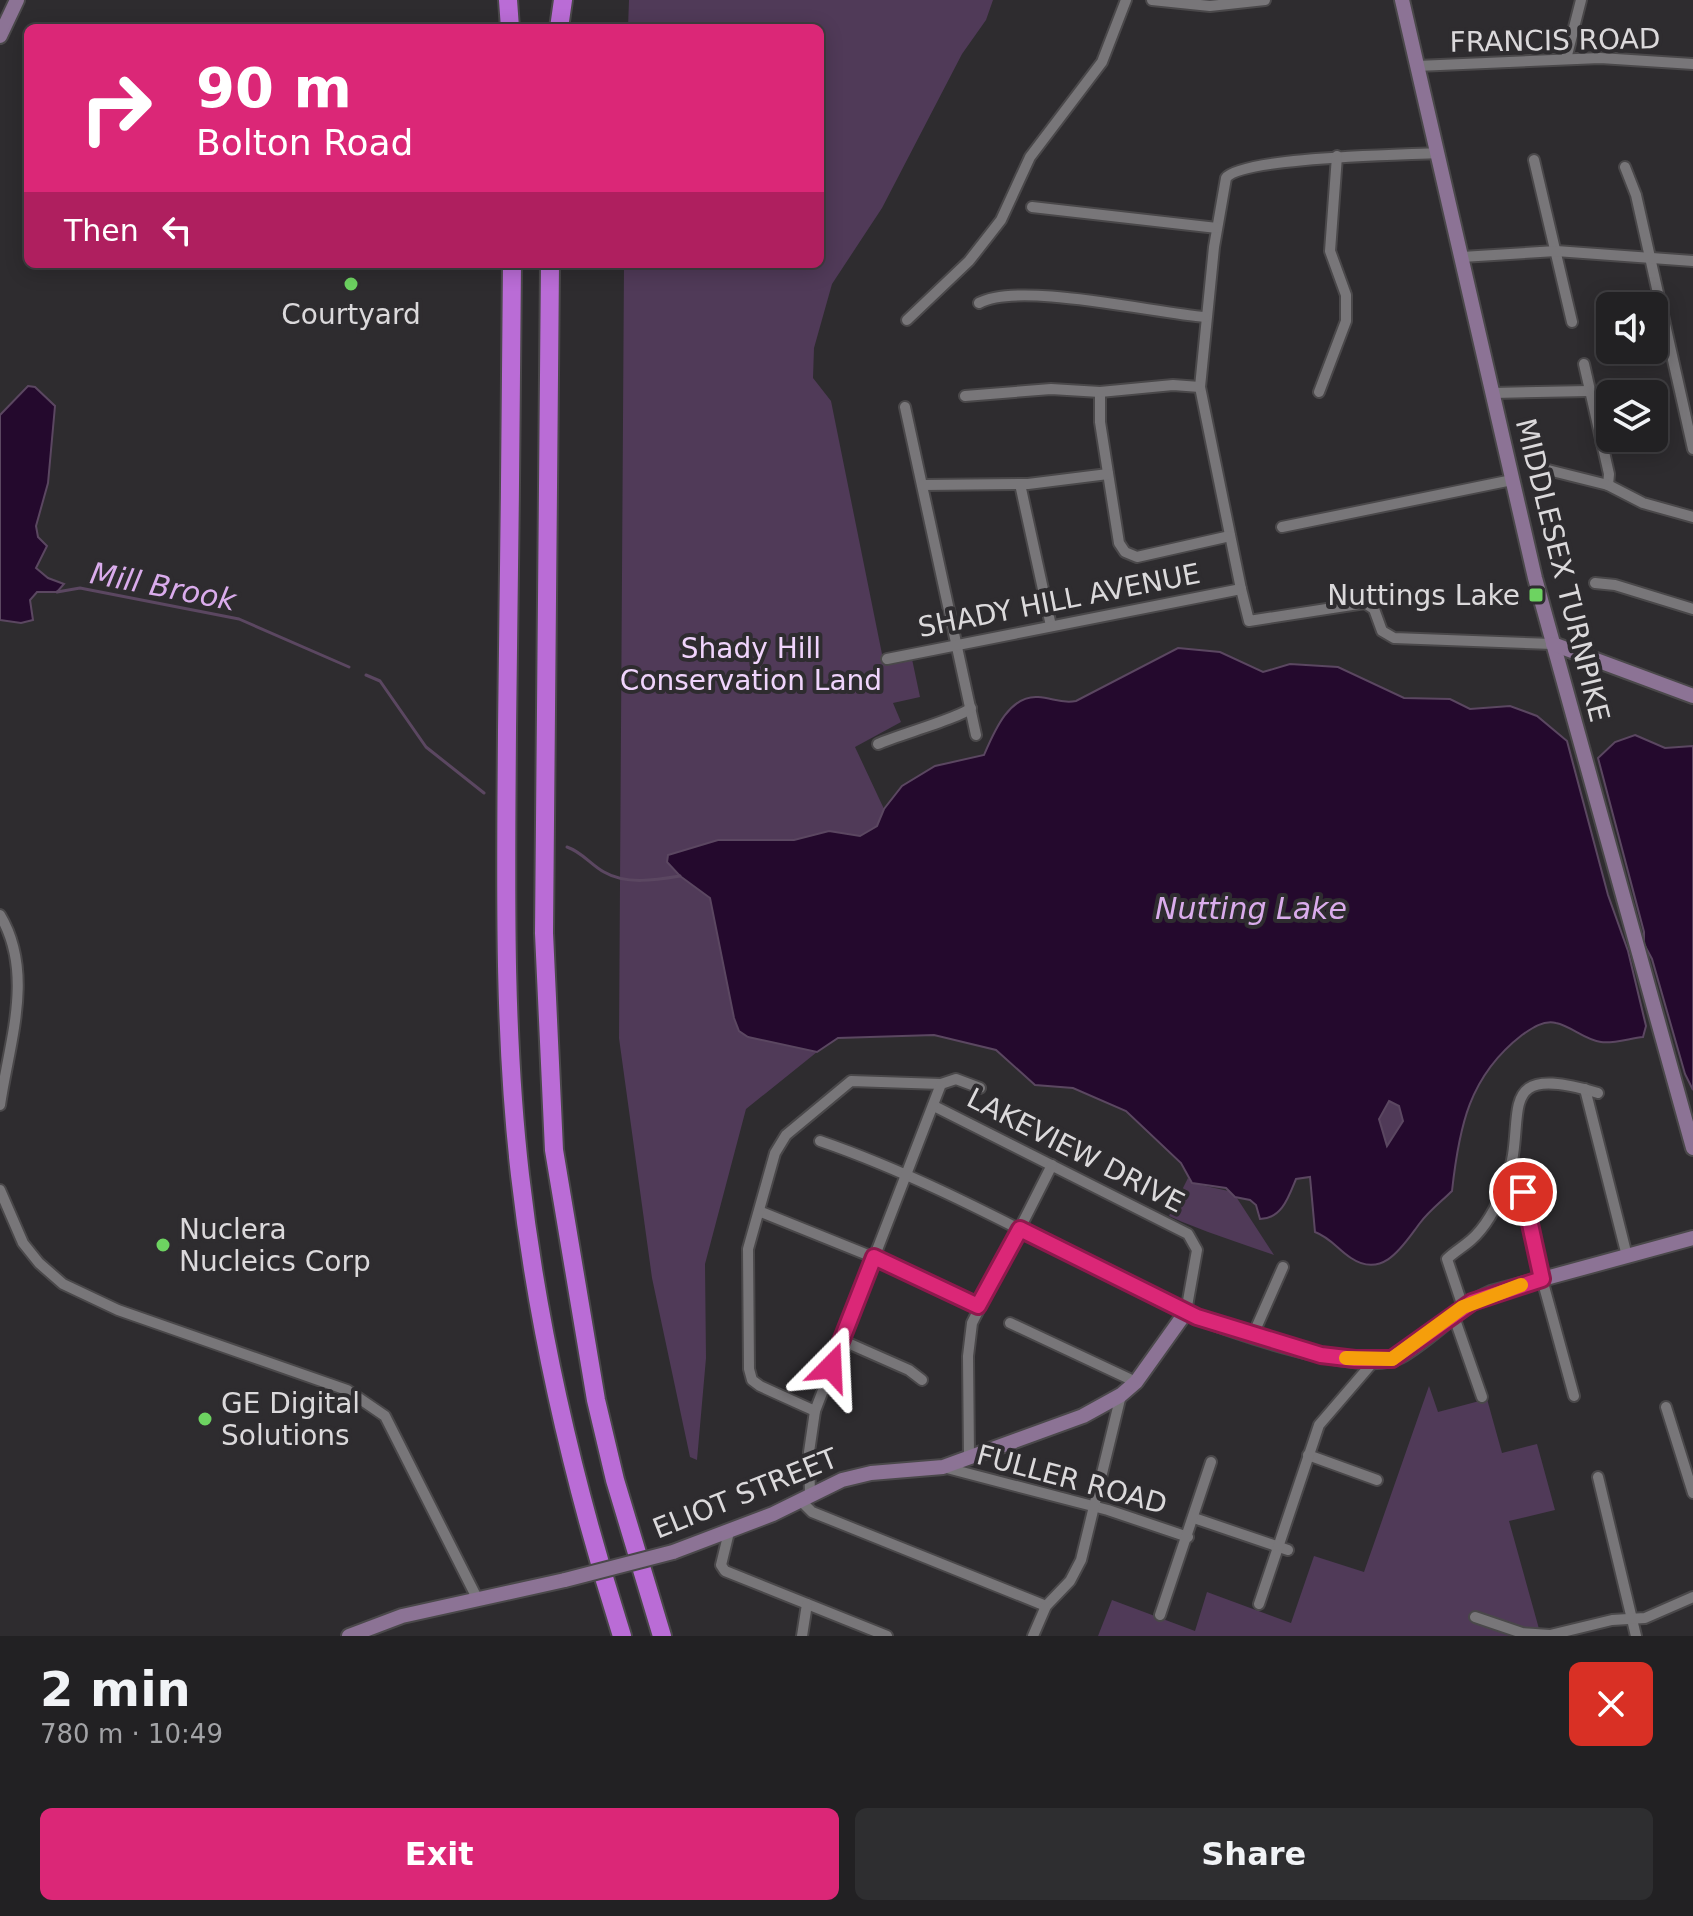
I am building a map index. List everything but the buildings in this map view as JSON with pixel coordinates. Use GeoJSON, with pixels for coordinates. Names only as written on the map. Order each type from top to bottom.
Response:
{"type":"FeatureCollection","features":[{"type":"Feature","properties":{"kind":"highway"},"geometry":{"type":"LineString","coordinates":[[508,0],[512,24]]}},
{"type":"Feature","properties":{"kind":"highway"},"geometry":{"type":"LineString","coordinates":[[513,24],[516,0]]}},
{"type":"Feature","properties":{"kind":"highway"},"geometry":{"type":"LineString","coordinates":[[553,24],[554,0]]}},
{"type":"Feature","properties":{"kind":"highway"},"geometry":{"type":"LineString","coordinates":[[560,24],[563,0]]}},
{"type":"Feature","properties":{"kind":"highway"},"geometry":{"type":"LineString","coordinates":[[512,268],[505,935],[513,1097],[531,1255],[551,1368],[591,1538],[622,1636]]}},
{"type":"Feature","properties":{"kind":"highway"},"geometry":{"type":"LineString","coordinates":[[550,268],[544,933],[554,1150],[596,1400],[623,1510],[662,1636]]}},
{"type":"Feature","properties":{"kind":"street"},"geometry":{"type":"LineString","coordinates":[[0,36],[17,0]]}},
{"type":"Feature","properties":{"kind":"street"},"geometry":{"type":"LineString","coordinates":[[907,320],[969,261],[1001,220],[1030,157],[1106,55],[1126,0]]}},
{"type":"Feature","properties":{"kind":"street"},"geometry":{"type":"LineString","coordinates":[[1152,0],[1210,6],[1265,0]]}},
{"type":"Feature","properties":{"kind":"street","name":"MIDDLESEX TURNPIKE"},"geometry":{"type":"LineString","coordinates":[[1402,0],[1512,480],[1553,644],[1693,1148]]}},
{"type":"Feature","properties":{"kind":"street"},"geometry":{"type":"LineString","coordinates":[[1566,59],[1581,0]]}},
{"type":"Feature","properties":{"kind":"street","name":"FRANCIS ROAD"},"geometry":{"type":"LineString","coordinates":[[1417,66],[1566,59],[1693,64]]}},
{"type":"Feature","properties":{"kind":"street"},"geometry":{"type":"LineString","coordinates":[[1437,153],[1337,156],[1233,171],[1224,184],[1205,317],[1200,387],[1249,621],[1365,603],[1374,609],[1382,631],[1394,638],[1553,644],[1693,696]]}},
{"type":"Feature","properties":{"kind":"street"},"geometry":{"type":"LineString","coordinates":[[1319,392],[1346,321],[1346,295],[1330,244],[1337,156]]}},
{"type":"Feature","properties":{"kind":"street"},"geometry":{"type":"LineString","coordinates":[[1534,160],[1572,322]]}},
{"type":"Feature","properties":{"kind":"street"},"geometry":{"type":"LineString","coordinates":[[1625,167],[1636,195],[1693,449]]}},
{"type":"Feature","properties":{"kind":"street"},"geometry":{"type":"LineString","coordinates":[[1032,207],[1217,228]]}},
{"type":"Feature","properties":{"kind":"street"},"geometry":{"type":"LineString","coordinates":[[1462,257],[1556,251],[1693,261]]}},
{"type":"Feature","properties":{"kind":"street"},"geometry":{"type":"LineString","coordinates":[[979,303],[989,298],[1025,295],[1205,317]]}},
{"type":"Feature","properties":{"kind":"street"},"geometry":{"type":"LineString","coordinates":[[1584,364],[1609,474],[1608,485]]}},
{"type":"Feature","properties":{"kind":"street"},"geometry":{"type":"LineString","coordinates":[[965,396],[1051,389],[1100,392],[1173,385],[1200,387]]}},
{"type":"Feature","properties":{"kind":"street"},"geometry":{"type":"LineString","coordinates":[[1493,393],[1589,391]]}},
{"type":"Feature","properties":{"kind":"street"},"geometry":{"type":"LineString","coordinates":[[1100,392],[1119,543],[1129,555],[1155,554],[1230,536]]}},
{"type":"Feature","properties":{"kind":"street"},"geometry":{"type":"LineString","coordinates":[[1681,400],[1693,400]]}},
{"type":"Feature","properties":{"kind":"street"},"geometry":{"type":"LineString","coordinates":[[905,407],[959,644],[976,735]]}},
{"type":"Feature","properties":{"kind":"street"},"geometry":{"type":"LineString","coordinates":[[1548,470],[1608,485],[1643,503],[1693,517]]}},
{"type":"Feature","properties":{"kind":"street"},"geometry":{"type":"LineString","coordinates":[[923,485],[1020,484],[1108,474]]}},
{"type":"Feature","properties":{"kind":"street"},"geometry":{"type":"LineString","coordinates":[[1282,527],[1512,480]]}},
{"type":"Feature","properties":{"kind":"street"},"geometry":{"type":"LineString","coordinates":[[1020,484],[1051,626]]}},
{"type":"Feature","properties":{"kind":"street"},"geometry":{"type":"LineString","coordinates":[[1595,583],[1615,585],[1693,609]]}},
{"type":"Feature","properties":{"kind":"street","name":"SHADY HILL AVENUE"},"geometry":{"type":"LineString","coordinates":[[887,659],[1241,589]]}},
{"type":"Feature","properties":{"kind":"street"},"geometry":{"type":"LineString","coordinates":[[878,744],[923,726],[961,716],[971,708]]}},
{"type":"Feature","properties":{"kind":"street"},"geometry":{"type":"LineString","coordinates":[[0,915],[13,941],[18,982],[0,1105]]}},
{"type":"Feature","properties":{"kind":"street"},"geometry":{"type":"LineString","coordinates":[[815,1411],[752,1380],[749,1363],[748,1249],[761,1212],[775,1153],[783,1139],[846,1084],[860,1080],[941,1084],[956,1079],[980,1088]]}},
{"type":"Feature","properties":{"kind":"street"},"geometry":{"type":"LineString","coordinates":[[1482,1397],[1447,1259],[1479,1233],[1509,1174],[1517,1110],[1524,1090],[1533,1085],[1558,1083],[1598,1093]]}},
{"type":"Feature","properties":{"kind":"street"},"geometry":{"type":"LineString","coordinates":[[941,1084],[815,1411],[805,1498],[812,1512],[1046,1606]]}},
{"type":"Feature","properties":{"kind":"street"},"geometry":{"type":"LineString","coordinates":[[1585,1089],[1627,1256]]}},
{"type":"Feature","properties":{"kind":"street","name":"LAKEVIEW DRIVE"},"geometry":{"type":"LineString","coordinates":[[934,1106],[1185,1232],[1195,1240]]}},
{"type":"Feature","properties":{"kind":"street"},"geometry":{"type":"LineString","coordinates":[[820,1141],[906,1175],[1186,1312],[1328,1356],[1374,1361],[1400,1356],[1458,1311],[1491,1293],[1693,1238]]}},
{"type":"Feature","properties":{"kind":"street"},"geometry":{"type":"LineString","coordinates":[[969,1457],[968,1344],[978,1306],[1052,1165]]}},
{"type":"Feature","properties":{"kind":"street"},"geometry":{"type":"LineString","coordinates":[[1509,1174],[1523,1192],[1542,1279],[1574,1396]]}},
{"type":"Feature","properties":{"kind":"street"},"geometry":{"type":"LineString","coordinates":[[0,1190],[23,1243],[49,1274],[72,1289],[118,1310],[331,1383],[358,1396],[385,1416],[478,1600]]}},
{"type":"Feature","properties":{"kind":"street"},"geometry":{"type":"LineString","coordinates":[[761,1212],[874,1257],[978,1306]]}},
{"type":"Feature","properties":{"kind":"street","name":"ELIOT STREET"},"geometry":{"type":"LineString","coordinates":[[349,1636],[402,1616],[565,1580],[673,1552],[729,1532],[860,1475],[943,1467],[1068,1423],[1121,1395],[1136,1382],[1186,1312],[1197,1250],[1195,1240]]}},
{"type":"Feature","properties":{"kind":"street"},"geometry":{"type":"LineString","coordinates":[[1253,1335],[1283,1267]]}},
{"type":"Feature","properties":{"kind":"street"},"geometry":{"type":"LineString","coordinates":[[1010,1323],[1136,1382]]}},
{"type":"Feature","properties":{"kind":"street"},"geometry":{"type":"LineString","coordinates":[[841,1340],[909,1370],[922,1380]]}},
{"type":"Feature","properties":{"kind":"street"},"geometry":{"type":"LineString","coordinates":[[1259,1604],[1283,1548],[1308,1455],[1324,1417],[1374,1361]]}},
{"type":"Feature","properties":{"kind":"street"},"geometry":{"type":"LineString","coordinates":[[1033,1636],[1046,1606],[1078,1567],[1121,1395]]}},
{"type":"Feature","properties":{"kind":"street"},"geometry":{"type":"LineString","coordinates":[[1666,1407],[1693,1493]]}},
{"type":"Feature","properties":{"kind":"street"},"geometry":{"type":"LineString","coordinates":[[1308,1455],[1377,1480]]}},
{"type":"Feature","properties":{"kind":"street"},"geometry":{"type":"LineString","coordinates":[[1160,1615],[1211,1462]]}},
{"type":"Feature","properties":{"kind":"street","name":"FULLER ROAD"},"geometry":{"type":"LineString","coordinates":[[943,1467],[1095,1507],[1188,1537]]}},
{"type":"Feature","properties":{"kind":"street"},"geometry":{"type":"LineString","coordinates":[[1598,1477],[1636,1636]]}},
{"type":"Feature","properties":{"kind":"street"},"geometry":{"type":"LineString","coordinates":[[1194,1518],[1283,1548]]}},
{"type":"Feature","properties":{"kind":"street"},"geometry":{"type":"LineString","coordinates":[[729,1532],[722,1568],[887,1636]]}},
{"type":"Feature","properties":{"kind":"street"},"geometry":{"type":"LineString","coordinates":[[1475,1617],[1541,1636],[1653,1615],[1693,1597]]}},
{"type":"Feature","properties":{"kind":"street"},"geometry":{"type":"LineString","coordinates":[[802,1636],[807,1604]]}},
{"type":"Feature","properties":{"kind":"green space","name":"Shady Hill Conservation Land"},"geometry":{"type":"Polygon","coordinates":[[[629,0],[993,0],[986,20],[962,54],[882,208],[832,284],[814,348],[813,378],[831,401],[884,664],[912,659],[920,697],[893,703],[901,722],[855,747],[884,809],[877,826],[860,836],[829,831],[794,840],[718,841],[668,855],[667,862],[680,876],[710,898],[739,1031],[748,1037],[817,1052],[746,1109],[705,1264],[706,1358],[697,1460],[690,1457],[652,1278],[619,1038],[624,268],[824,268],[824,24],[628,24],[629,0]]]}},
{"type":"Feature","properties":{"kind":"green space"},"geometry":{"type":"Polygon","coordinates":[[[1389,1101],[1399,1106],[1403,1121],[1387,1146],[1379,1119],[1389,1101]]]}},
{"type":"Feature","properties":{"kind":"green space"},"geometry":{"type":"Polygon","coordinates":[[[1188,1178],[1192,1183],[1233,1192],[1274,1255],[1169,1216],[1188,1178]]]}},
{"type":"Feature","properties":{"kind":"green space"},"geometry":{"type":"Polygon","coordinates":[[[1429,1386],[1438,1412],[1487,1399],[1502,1453],[1537,1444],[1555,1510],[1509,1521],[1541,1636],[1098,1636],[1112,1600],[1195,1631],[1207,1592],[1291,1623],[1314,1556],[1364,1572],[1429,1386]]]}},
{"type":"Feature","properties":{"kind":"water"},"geometry":{"type":"Polygon","coordinates":[[[28,386],[35,387],[55,406],[48,483],[36,526],[38,537],[47,546],[36,568],[48,578],[64,584],[57,592],[37,592],[30,600],[33,620],[21,623],[0,620],[0,415],[28,386]]]}},
{"type":"Feature","properties":{"kind":"water","name":"Nutting Lake"},"geometry":{"type":"Polygon","coordinates":[[[1178,648],[1220,652],[1263,672],[1290,664],[1338,667],[1404,698],[1450,699],[1470,709],[1510,706],[1537,716],[1567,741],[1608,895],[1628,951],[1646,1026],[1643,1037],[1601,1042],[1551,1022],[1538,1025],[1522,1035],[1504,1051],[1478,1086],[1463,1124],[1452,1191],[1427,1214],[1392,1257],[1373,1265],[1351,1258],[1315,1232],[1310,1177],[1296,1179],[1279,1211],[1260,1219],[1256,1205],[1250,1200],[1235,1197],[1226,1188],[1192,1183],[1181,1163],[1126,1111],[1073,1088],[1035,1085],[996,1050],[934,1035],[838,1038],[817,1052],[748,1037],[739,1031],[710,898],[680,876],[667,862],[668,855],[718,840],[794,840],[829,831],[860,836],[877,826],[884,809],[902,786],[935,766],[984,755],[1004,717],[1019,702],[1038,697],[1076,701],[1178,648]],[[1389,1101],[1379,1119],[1387,1146],[1403,1121],[1399,1106],[1389,1101]]]}},
{"type":"Feature","properties":{"kind":"water"},"geometry":{"type":"Polygon","coordinates":[[[1635,735],[1665,748],[1693,746],[1693,1090],[1685,1074],[1652,959],[1644,944],[1644,932],[1598,758],[1615,742],[1635,735]]]}},
{"type":"Feature","properties":{"kind":"waterway","name":"Mill Brook"},"geometry":{"type":"LineString","coordinates":[[57,592],[80,588],[239,619],[349,667]]}},
{"type":"Feature","properties":{"kind":"waterway","name":"Mill Brook"},"geometry":{"type":"LineString","coordinates":[[366,675],[380,681],[426,747],[484,793]]}},
{"type":"Feature","properties":{"kind":"waterway","name":"Mill Brook"},"geometry":{"type":"LineString","coordinates":[[567,847],[604,872],[622,879],[651,880],[680,876]]}},
{"type":"Feature","properties":{"kind":"slow traffic"},"geometry":{"type":"LineString","coordinates":[[1346,1358],[1384,1361],[1400,1356],[1463,1307],[1491,1293],[1521,1285]]}},
{"type":"Feature","properties":{"kind":"place","name":"Courtyard"},"geometry":{"type":"Point","coordinates":[351,284]}},
{"type":"Feature","properties":{"kind":"place","name":"Nuttings Lake"},"geometry":{"type":"Point","coordinates":[1536,595]}},
{"type":"Feature","properties":{"kind":"place","name":"Nuclera Nucleics Corp"},"geometry":{"type":"Point","coordinates":[163,1245]}},
{"type":"Feature","properties":{"kind":"place","name":"GE Digital Solutions"},"geometry":{"type":"Point","coordinates":[205,1419]}},
{"type":"Feature","properties":{"kind":"route"},"geometry":{"type":"LineString","coordinates":[[831,1367],[874,1257],[978,1306],[1020,1229],[1174,1306],[1227,1328],[1328,1356],[1374,1361],[1392,1359],[1472,1302],[1491,1293],[1542,1279],[1523,1192]]}}]}
